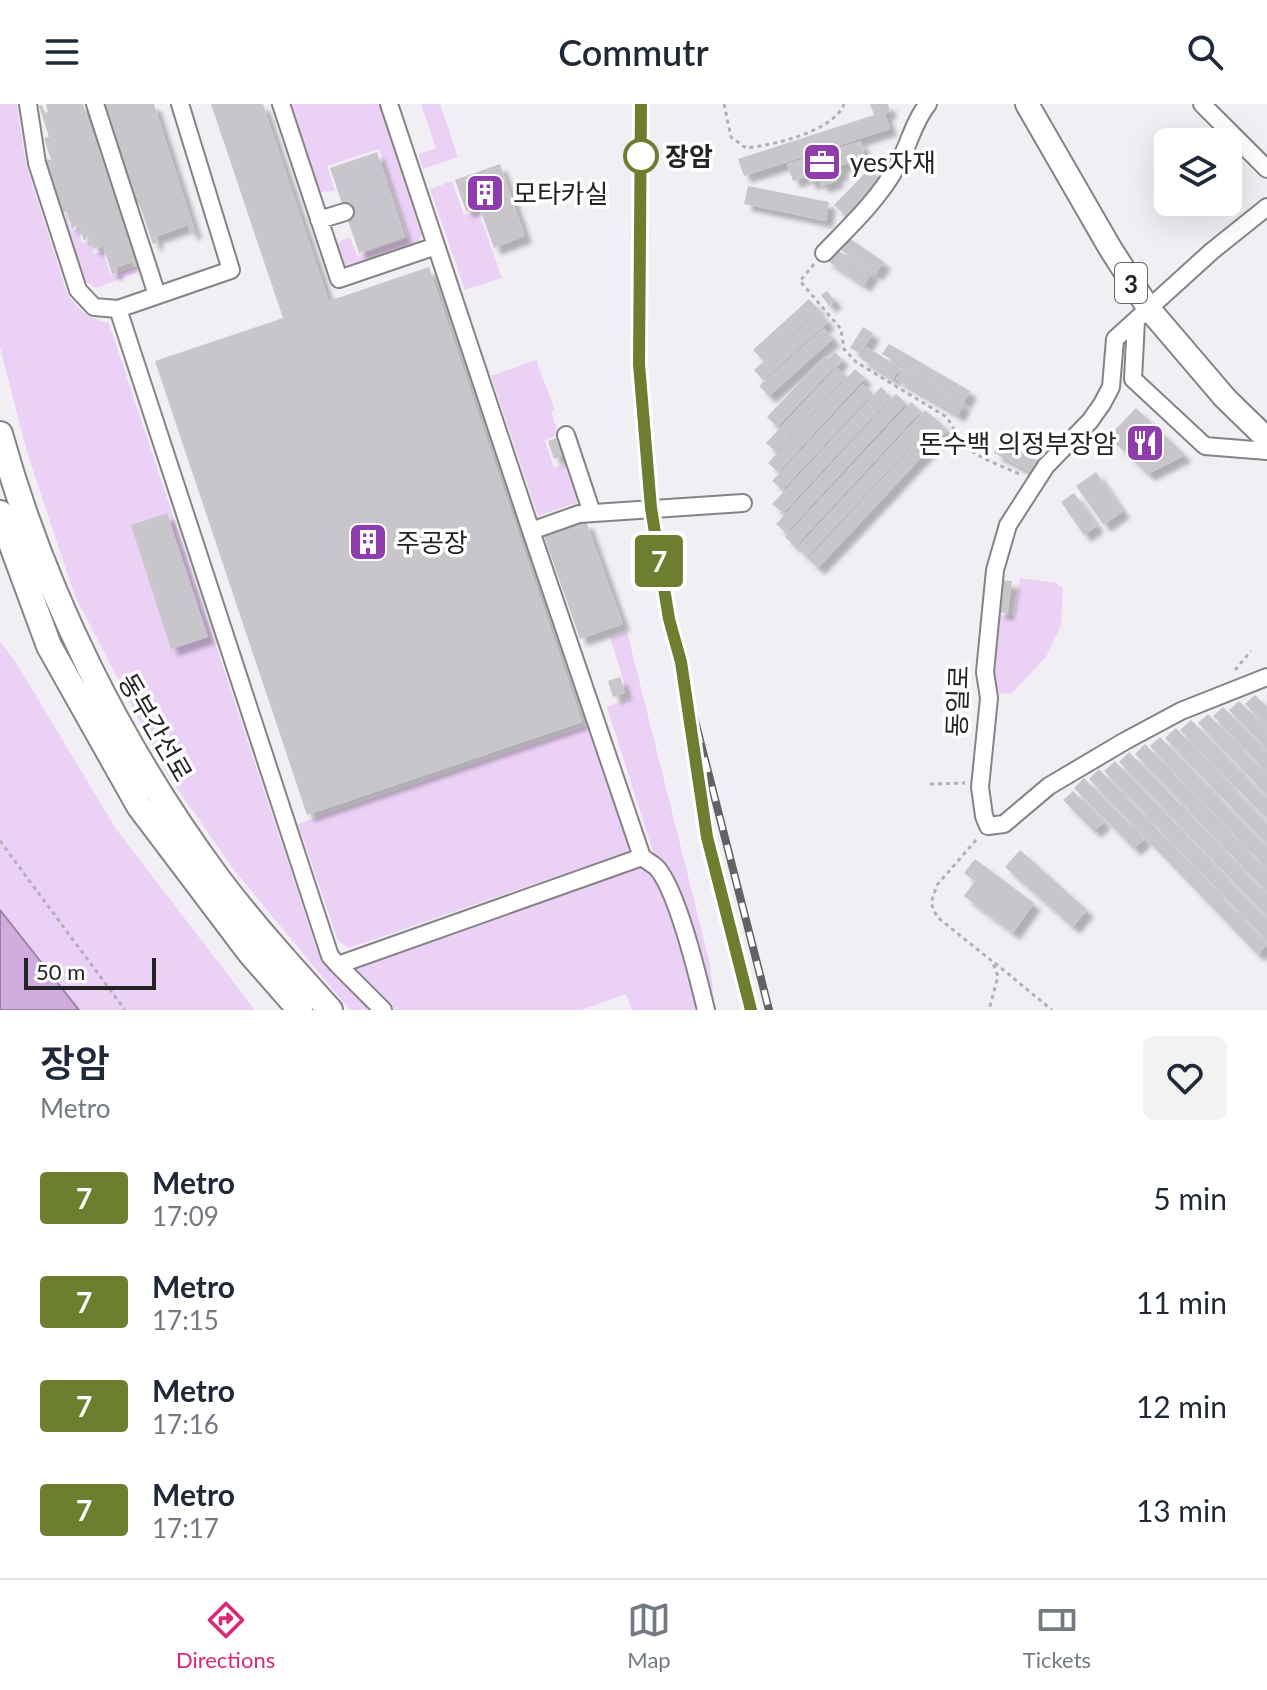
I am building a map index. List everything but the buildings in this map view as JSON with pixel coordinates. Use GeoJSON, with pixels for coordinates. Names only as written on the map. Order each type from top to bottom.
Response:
{"type":"FeatureCollection","features":[{"type":"Feature","properties":{"kind":"highway","name":"동부간선로"},"geometry":{"type":"LineString","coordinates":[[0,434],[38,551],[87,661],[154,783],[219,880],[330,1010]]}},
{"type":"Feature","properties":{"kind":"highway","name":"동부간선로"},"geometry":{"type":"LineString","coordinates":[[0,513],[49,646],[139,806],[250,953],[300,1010]]}},
{"type":"Feature","properties":{"kind":"main road","name":"3"},"geometry":{"type":"LineString","coordinates":[[1027,104],[1110,248],[1142,315],[1267,439]]}},
{"type":"Feature","properties":{"kind":"street"},"geometry":{"type":"LineString","coordinates":[[28,104],[37,163],[78,290],[94,307],[118,309],[231,270],[180,104]]}},
{"type":"Feature","properties":{"kind":"street"},"geometry":{"type":"LineString","coordinates":[[95,104],[157,295]]}},
{"type":"Feature","properties":{"kind":"street"},"geometry":{"type":"LineString","coordinates":[[281,104],[339,279],[436,246]]}},
{"type":"Feature","properties":{"kind":"street"},"geometry":{"type":"LineString","coordinates":[[389,104],[642,857],[655,866],[666,882],[694,961],[706,1010]]}},
{"type":"Feature","properties":{"kind":"street"},"geometry":{"type":"LineString","coordinates":[[824,253],[878,194],[898,165],[928,104]]}},
{"type":"Feature","properties":{"kind":"street"},"geometry":{"type":"LineString","coordinates":[[1202,104],[1267,169]]}},
{"type":"Feature","properties":{"kind":"street","name":"동일로"},"geometry":{"type":"LineString","coordinates":[[988,826],[980,787],[989,698],[985,672],[995,570],[1008,525],[1046,466],[1090,421],[1102,404],[1111,387],[1115,339],[1212,251],[1267,207]]}},
{"type":"Feature","properties":{"kind":"street"},"geometry":{"type":"LineString","coordinates":[[319,220],[345,212]]}},
{"type":"Feature","properties":{"kind":"street"},"geometry":{"type":"LineString","coordinates":[[118,309],[330,956],[383,1010]]}},
{"type":"Feature","properties":{"kind":"street"},"geometry":{"type":"LineString","coordinates":[[1142,315],[1133,379],[1205,446],[1267,451]]}},
{"type":"Feature","properties":{"kind":"street"},"geometry":{"type":"LineString","coordinates":[[566,435],[592,513]]}},
{"type":"Feature","properties":{"kind":"street"},"geometry":{"type":"LineString","coordinates":[[531,531],[579,514],[743,503]]}},
{"type":"Feature","properties":{"kind":"street"},"geometry":{"type":"LineString","coordinates":[[988,826],[1004,824],[1049,786],[1139,733],[1181,711],[1267,677]]}},
{"type":"Feature","properties":{"kind":"street"},"geometry":{"type":"LineString","coordinates":[[338,965],[642,857]]}},
{"type":"Feature","properties":{"kind":"path"},"geometry":{"type":"LineString","coordinates":[[724,104],[731,137],[746,148],[774,145],[822,126],[841,112],[844,104]]}},
{"type":"Feature","properties":{"kind":"path"},"geometry":{"type":"LineString","coordinates":[[824,253],[800,281],[841,329],[844,349],[856,362],[945,416],[954,425],[958,439],[965,446],[1035,483]]}},
{"type":"Feature","properties":{"kind":"path"},"geometry":{"type":"LineString","coordinates":[[930,784],[957,782],[980,787]]}},
{"type":"Feature","properties":{"kind":"path"},"geometry":{"type":"LineString","coordinates":[[988,826],[937,885],[931,903],[937,917],[1052,1010]]}},
{"type":"Feature","properties":{"kind":"path"},"geometry":{"type":"LineString","coordinates":[[0,841],[125,1010]]}},
{"type":"Feature","properties":{"kind":"path"},"geometry":{"type":"LineString","coordinates":[[989,1010],[998,976],[992,961]]}},
{"type":"Feature","properties":{"kind":"shaded area"},"geometry":{"type":"Polygon","coordinates":[[[0,104],[17,104],[26,164],[67,293],[85,313],[109,323],[317,950],[376,1010],[350,1010],[234,870],[167,774],[75,596],[27,452],[0,347],[0,104]]]}},
{"type":"Feature","properties":{"kind":"shaded area"},"geometry":{"type":"Polygon","coordinates":[[[289,104],[379,104],[422,235],[417,244],[348,267],[341,264],[336,248],[340,241],[350,237],[357,256],[409,238],[379,149],[327,166],[335,191],[321,192],[316,187],[289,104]]]}},
{"type":"Feature","properties":{"kind":"shaded area"},"geometry":{"type":"Polygon","coordinates":[[[421,104],[440,104],[458,157],[423,169],[418,154],[436,148],[421,104]]]}},
{"type":"Feature","properties":{"kind":"shaded area"},"geometry":{"type":"Polygon","coordinates":[[[452,181],[464,215],[478,210],[502,278],[465,290],[430,189],[452,181]]]}},
{"type":"Feature","properties":{"kind":"shaded area"},"geometry":{"type":"Polygon","coordinates":[[[67,217],[71,230],[78,229],[82,243],[89,241],[94,254],[103,252],[111,275],[137,267],[136,273],[96,288],[85,281],[64,218],[67,217]]]}},
{"type":"Feature","properties":{"kind":"shaded area"},"geometry":{"type":"Polygon","coordinates":[[[536,360],[555,410],[551,412],[559,434],[545,440],[554,468],[569,463],[582,501],[538,516],[491,376],[536,360]]]}},
{"type":"Feature","properties":{"kind":"shaded area"},"geometry":{"type":"Polygon","coordinates":[[[1020,578],[1056,583],[1063,588],[1061,625],[1046,657],[1011,694],[996,693],[993,671],[999,615],[1014,616],[1020,578]]]}},
{"type":"Feature","properties":{"kind":"shaded area"},"geometry":{"type":"Polygon","coordinates":[[[627,632],[710,964],[715,1010],[710,1010],[671,880],[654,855],[607,707],[629,699],[610,637],[627,632]]]}},
{"type":"Feature","properties":{"kind":"shaded area"},"geometry":{"type":"Polygon","coordinates":[[[0,641],[116,829],[255,1010],[0,1010],[0,641]]]}},
{"type":"Feature","properties":{"kind":"shaded area"},"geometry":{"type":"Polygon","coordinates":[[[590,725],[630,844],[627,852],[349,948],[338,941],[298,824],[590,725]]]}},
{"type":"Feature","properties":{"kind":"shaded area"},"geometry":{"type":"Polygon","coordinates":[[[642,861],[663,884],[702,1010],[632,1010],[626,994],[581,1010],[389,1010],[347,966],[642,861]]]}},
{"type":"Feature","properties":{"kind":"shaded area"},"geometry":{"type":"Polygon","coordinates":[[[0,910],[79,1010],[0,1010],[0,910]]]}},
{"type":"Feature","properties":{"kind":"railway"},"geometry":{"type":"LineString","coordinates":[[641,104],[639,364],[651,508],[669,619],[769,1010]]}},
{"type":"Feature","properties":{"kind":"railway"},"geometry":{"type":"LineString","coordinates":[[697,769],[707,837],[751,1010]]}},
{"type":"Feature","properties":{"kind":"metro line","name":"7"},"geometry":{"type":"LineString","coordinates":[[641,104],[638,324],[651,508],[669,619],[681,662],[707,837],[751,1010]]}},
{"type":"Feature","properties":{"kind":"place","name":"장암"},"geometry":{"type":"Point","coordinates":[641,156]}},
{"type":"Feature","properties":{"kind":"place","name":"yes자재"},"geometry":{"type":"Point","coordinates":[822,162]}},
{"type":"Feature","properties":{"kind":"place","name":"모타카실"},"geometry":{"type":"Point","coordinates":[485,193]}},
{"type":"Feature","properties":{"kind":"place","name":"돈수백 의정부장암"},"geometry":{"type":"Point","coordinates":[1145,443]}},
{"type":"Feature","properties":{"kind":"place","name":"주공장"},"geometry":{"type":"Point","coordinates":[368,542]}}]}
